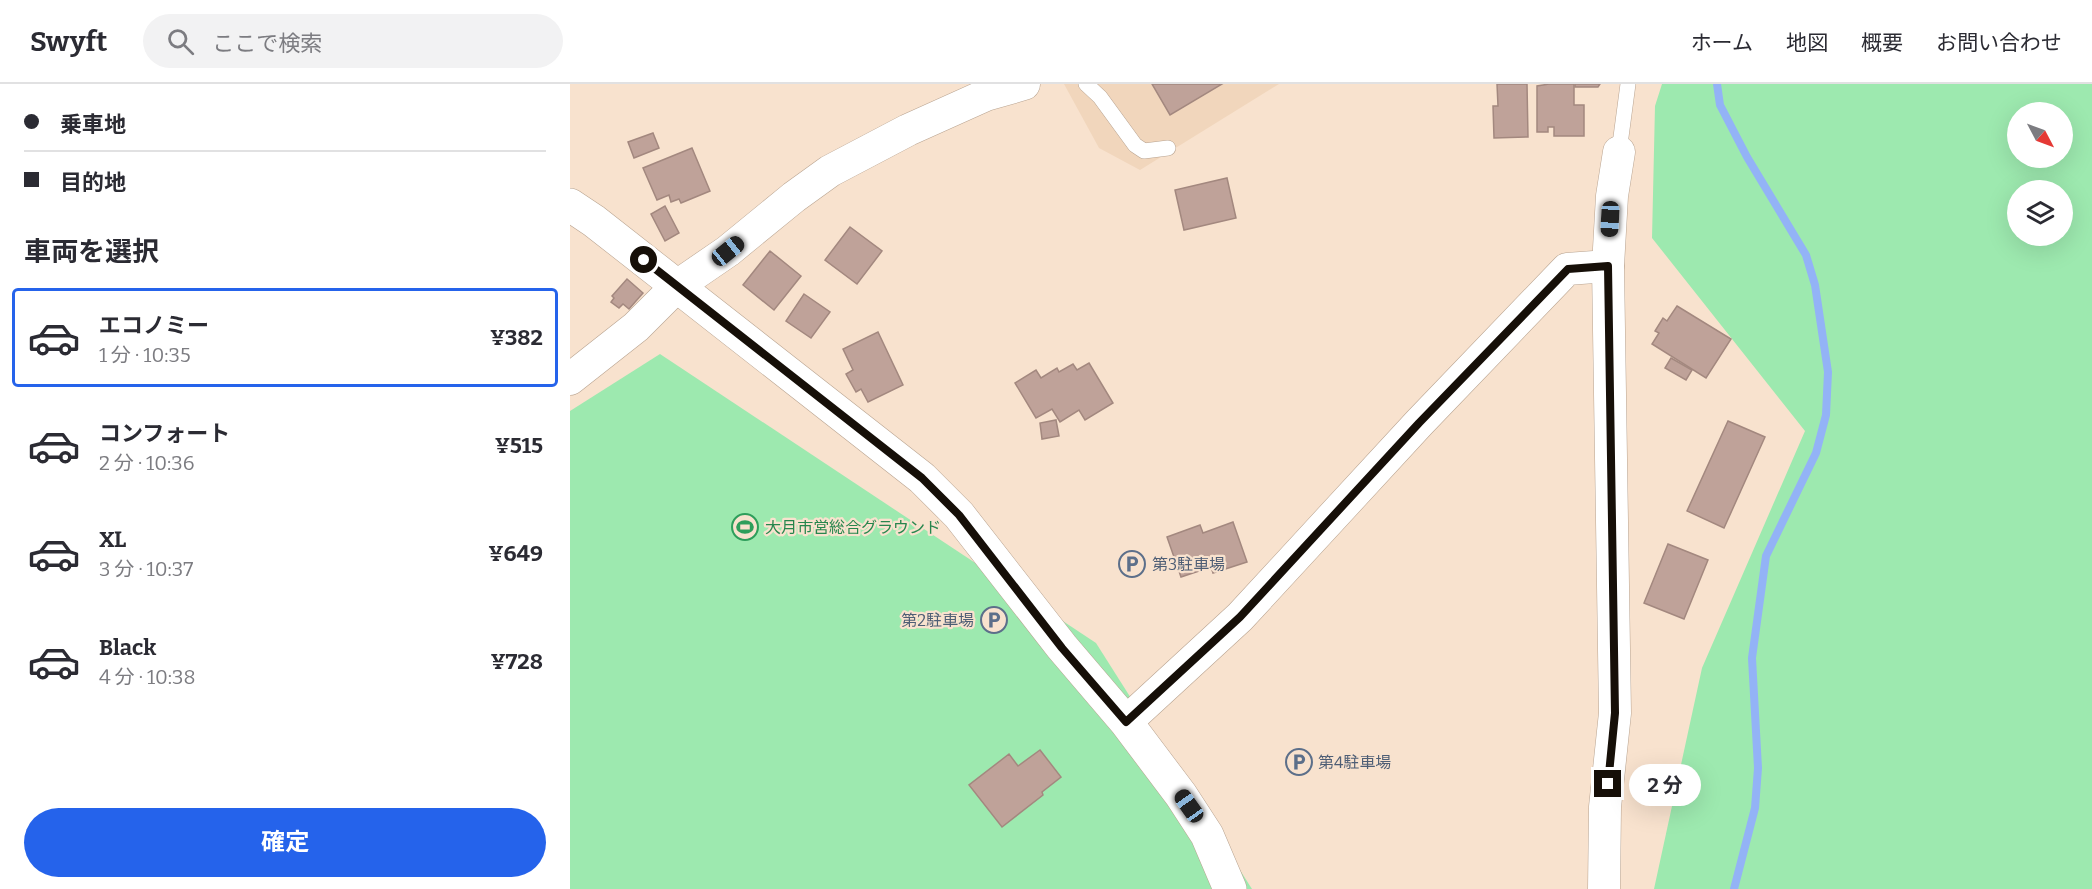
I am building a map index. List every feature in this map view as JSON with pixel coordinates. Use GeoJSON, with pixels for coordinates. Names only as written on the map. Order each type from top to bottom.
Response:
{"type":"FeatureCollection","features":[{"type":"Feature","properties":{"kind":"street"},"geometry":{"type":"LineString","coordinates":[[570,379],[636,327],[677,286],[728,251],[830,171],[908,130],[986,95],[1024,84]]}},
{"type":"Feature","properties":{"kind":"street"},"geometry":{"type":"LineString","coordinates":[[1604,889],[1605,807],[1615,713],[1608,266],[1612,196],[1619,152]]}},
{"type":"Feature","properties":{"kind":"street"},"geometry":{"type":"LineString","coordinates":[[570,205],[594,221],[922,478],[959,515],[1062,648],[1126,722],[1196,816],[1217,855],[1230,889]]}},
{"type":"Feature","properties":{"kind":"street"},"geometry":{"type":"LineString","coordinates":[[1126,722],[1240,617],[1419,423],[1568,269],[1608,266]]}},
{"type":"Feature","properties":{"kind":"lane"},"geometry":{"type":"LineString","coordinates":[[1086,84],[1100,97],[1135,145],[1144,151],[1168,148]]}},
{"type":"Feature","properties":{"kind":"lane"},"geometry":{"type":"LineString","coordinates":[[1619,152],[1628,84]]}},
{"type":"Feature","properties":{"kind":"shaded area"},"geometry":{"type":"Polygon","coordinates":[[[1064,84],[1279,84],[1140,170],[1099,148],[1064,84]]]}},
{"type":"Feature","properties":{"kind":"green space"},"geometry":{"type":"Polygon","coordinates":[[[1662,84],[2092,84],[2092,889],[1654,889],[1702,668],[1805,431],[1652,238],[1655,106],[1662,84]]]}},
{"type":"Feature","properties":{"kind":"green space","name":"大月市営総合グラウンド"},"geometry":{"type":"Polygon","coordinates":[[[660,354],[1096,643],[1252,889],[570,889],[570,411],[660,354]]]}},
{"type":"Feature","properties":{"kind":"building"},"geometry":{"type":"Polygon","coordinates":[[[1152,84],[1222,84],[1170,115],[1152,84]]]}},
{"type":"Feature","properties":{"kind":"building"},"geometry":{"type":"Polygon","coordinates":[[[1497,84],[1527,84],[1528,137],[1494,138],[1493,106],[1498,106],[1497,84]]]}},
{"type":"Feature","properties":{"kind":"building"},"geometry":{"type":"Polygon","coordinates":[[[1574,84],[1574,105],[1584,105],[1584,136],[1554,136],[1554,127],[1548,127],[1548,132],[1537,132],[1537,86],[1574,84]]]}},
{"type":"Feature","properties":{"kind":"building"},"geometry":{"type":"Polygon","coordinates":[[[1575,84],[1600,84],[1598,87],[1575,87],[1575,84]]]}},
{"type":"Feature","properties":{"kind":"building"},"geometry":{"type":"Polygon","coordinates":[[[653,133],[659,148],[634,158],[628,142],[653,133]]]}},
{"type":"Feature","properties":{"kind":"building"},"geometry":{"type":"Polygon","coordinates":[[[692,148],[710,191],[681,203],[679,199],[671,202],[669,195],[657,200],[643,168],[692,148]]]}},
{"type":"Feature","properties":{"kind":"building"},"geometry":{"type":"Polygon","coordinates":[[[1227,178],[1236,218],[1184,230],[1175,190],[1227,178]]]}},
{"type":"Feature","properties":{"kind":"building"},"geometry":{"type":"Polygon","coordinates":[[[665,206],[679,233],[665,241],[651,214],[665,206]]]}},
{"type":"Feature","properties":{"kind":"building"},"geometry":{"type":"Polygon","coordinates":[[[850,227],[882,251],[857,284],[825,260],[850,227]]]}},
{"type":"Feature","properties":{"kind":"building"},"geometry":{"type":"Polygon","coordinates":[[[770,251],[801,276],[774,310],[743,285],[770,251]]]}},
{"type":"Feature","properties":{"kind":"building"},"geometry":{"type":"Polygon","coordinates":[[[627,279],[643,293],[629,309],[623,304],[619,308],[611,302],[614,298],[612,296],[627,279]]]}},
{"type":"Feature","properties":{"kind":"building"},"geometry":{"type":"Polygon","coordinates":[[[804,294],[830,312],[811,338],[786,321],[804,294]]]}},
{"type":"Feature","properties":{"kind":"building"},"geometry":{"type":"Polygon","coordinates":[[[1677,306],[1731,339],[1706,378],[1652,344],[1659,333],[1655,331],[1663,318],[1667,321],[1677,306]]]}},
{"type":"Feature","properties":{"kind":"building"},"geometry":{"type":"Polygon","coordinates":[[[878,332],[903,385],[868,402],[861,389],[856,392],[846,374],[853,370],[843,349],[878,332]]]}},
{"type":"Feature","properties":{"kind":"building"},"geometry":{"type":"Polygon","coordinates":[[[1671,358],[1692,370],[1686,380],[1665,368],[1671,358]]]}},
{"type":"Feature","properties":{"kind":"building"},"geometry":{"type":"Polygon","coordinates":[[[1089,363],[1113,403],[1085,420],[1079,410],[1060,422],[1052,409],[1036,418],[1015,383],[1036,370],[1041,378],[1057,368],[1059,372],[1073,364],[1077,370],[1089,363]]]}},
{"type":"Feature","properties":{"kind":"building"},"geometry":{"type":"Polygon","coordinates":[[[1056,420],[1059,436],[1042,439],[1040,423],[1056,420]]]}},
{"type":"Feature","properties":{"kind":"building"},"geometry":{"type":"Polygon","coordinates":[[[1728,421],[1765,437],[1724,528],[1687,511],[1728,421]]]}},
{"type":"Feature","properties":{"kind":"building"},"geometry":{"type":"Polygon","coordinates":[[[1233,522],[1247,562],[1213,573],[1211,567],[1181,577],[1167,537],[1200,525],[1203,533],[1233,522]]]}},
{"type":"Feature","properties":{"kind":"building"},"geometry":{"type":"Polygon","coordinates":[[[1668,544],[1708,560],[1684,619],[1644,603],[1668,544]]]}},
{"type":"Feature","properties":{"kind":"building"},"geometry":{"type":"Polygon","coordinates":[[[1040,750],[1061,777],[1042,792],[1043,795],[1002,827],[969,785],[1009,754],[1018,766],[1040,750]]]}},
{"type":"Feature","properties":{"kind":"waterway"},"geometry":{"type":"LineString","coordinates":[[1717,84],[1720,105],[1747,157],[1806,255],[1815,285],[1828,372],[1826,415],[1816,453],[1766,556],[1752,658],[1758,768],[1755,808],[1734,889]]}},
{"type":"Feature","properties":{"kind":"place","name":"大月市営総合グラウンド"},"geometry":{"type":"Point","coordinates":[745,527]}},
{"type":"Feature","properties":{"kind":"place","name":"第3駐車場"},"geometry":{"type":"Point","coordinates":[1132,564]}},
{"type":"Feature","properties":{"kind":"place","name":"第2駐車場"},"geometry":{"type":"Point","coordinates":[994,620]}},
{"type":"Feature","properties":{"kind":"place","name":"第4駐車場"},"geometry":{"type":"Point","coordinates":[1299,762]}},
{"type":"Feature","properties":{"kind":"route"},"geometry":{"type":"LineString","coordinates":[[644,260],[922,478],[959,515],[1062,648],[1126,722],[1240,617],[1419,423],[1568,269],[1608,266],[1615,619],[1615,713],[1608,784]]}}]}
